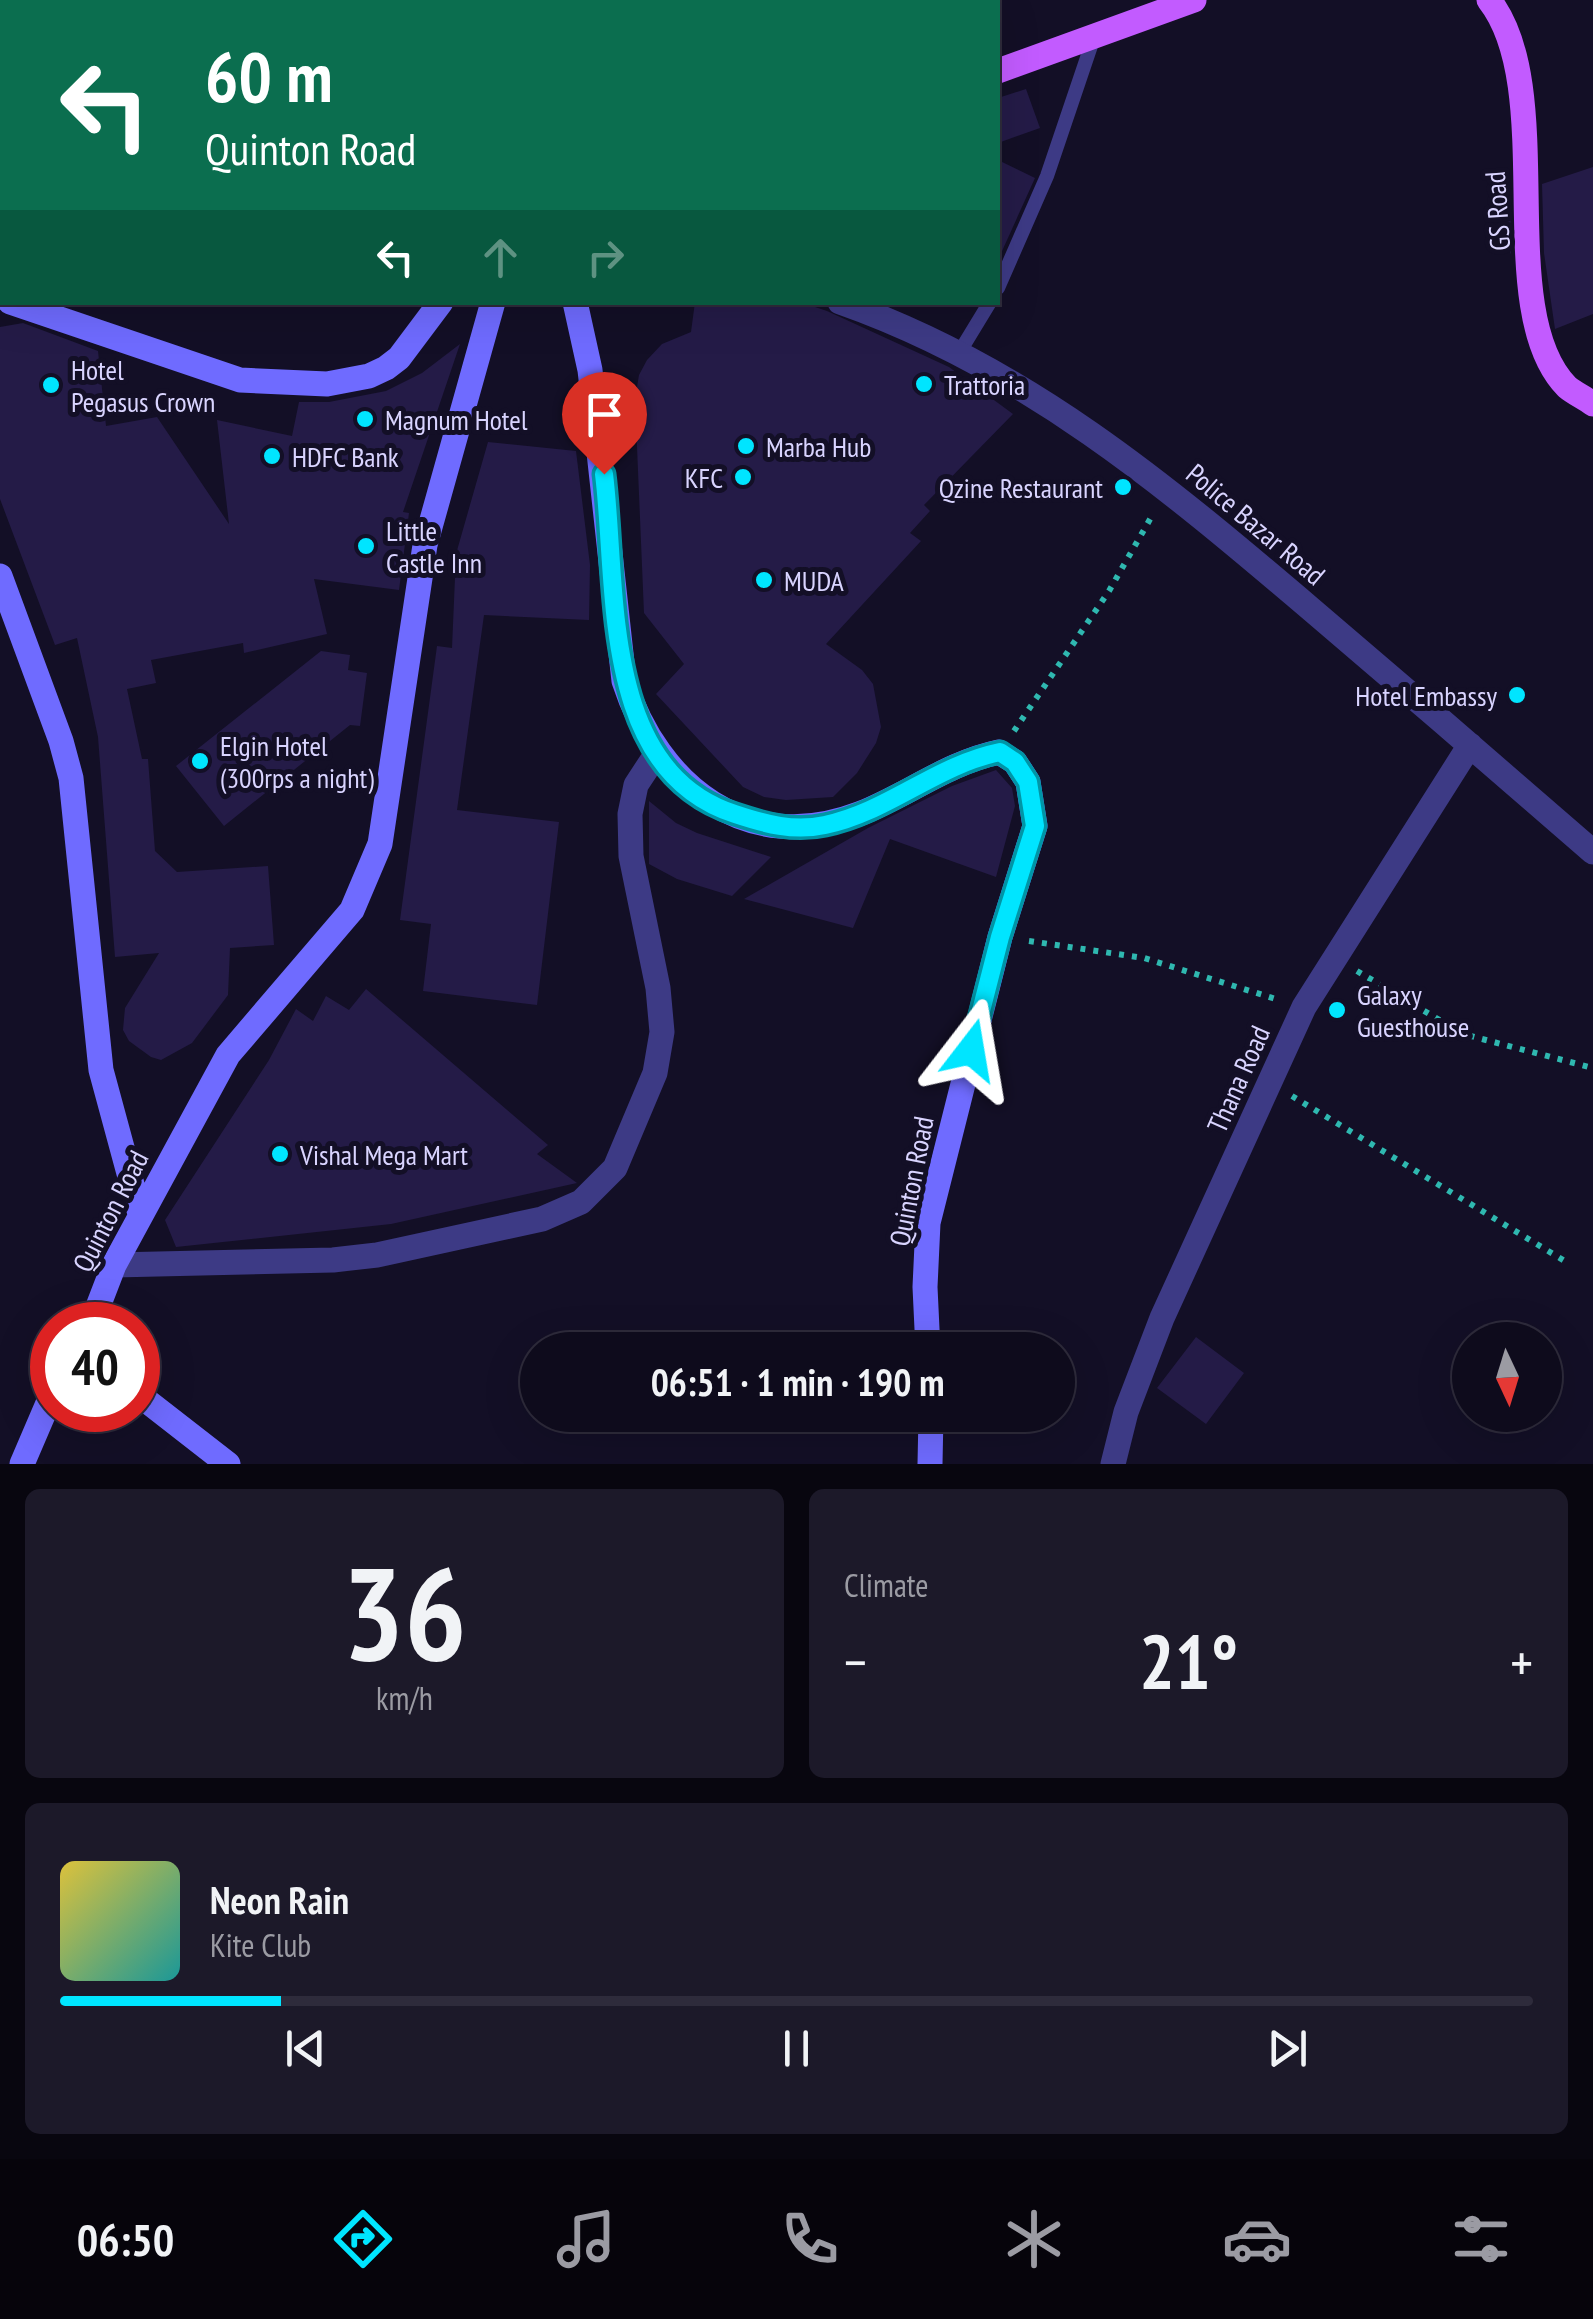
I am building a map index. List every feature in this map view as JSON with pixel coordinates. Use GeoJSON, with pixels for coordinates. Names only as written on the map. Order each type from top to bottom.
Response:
{"type":"FeatureCollection","features":[{"type":"Feature","properties":{"kind":"main road"},"geometry":{"type":"LineString","coordinates":[[1000,70],[1194,0]]}},
{"type":"Feature","properties":{"kind":"main road","name":"GS Road"},"geometry":{"type":"LineString","coordinates":[[1489,0],[1510,42],[1518,78],[1532,280],[1540,332],[1550,364],[1568,388],[1593,404]]}},
{"type":"Feature","properties":{"kind":"street"},"geometry":{"type":"LineString","coordinates":[[19,305],[240,380],[326,384],[369,376],[386,368],[399,358],[439,305]]}},
{"type":"Feature","properties":{"kind":"street","name":"Quinton Road"},"geometry":{"type":"LineString","coordinates":[[103,1302],[112,1269],[228,1055],[352,910],[380,844],[425,545],[492,305]]}},
{"type":"Feature","properties":{"kind":"street"},"geometry":{"type":"LineString","coordinates":[[576,305],[596,410],[624,681],[636,719],[680,780],[720,809],[775,827],[823,826],[897,797],[943,769],[1000,752]]}},
{"type":"Feature","properties":{"kind":"street","name":"Police Bazar Road"},"geometry":{"type":"LineString","coordinates":[[848,305],[909,327],[1010,379],[1168,488],[1593,852]]}},
{"type":"Feature","properties":{"kind":"street"},"geometry":{"type":"LineString","coordinates":[[0,576],[71,778],[101,1070],[140,1214]]}},
{"type":"Feature","properties":{"kind":"street","name":"Thana Road"},"geometry":{"type":"LineString","coordinates":[[1114,1464],[1126,1412],[1162,1318],[1304,1007],[1470,745]]}},
{"type":"Feature","properties":{"kind":"street","name":"Quinton Road"},"geometry":{"type":"LineString","coordinates":[[927,1332],[928,1223],[1000,937],[1035,826],[1028,782],[1015,762],[1000,752]]}},
{"type":"Feature","properties":{"kind":"street"},"geometry":{"type":"LineString","coordinates":[[96,1302],[112,1269],[377,1256],[542,1219],[581,1202],[615,1168],[655,1073],[660,1046],[658,988],[631,856],[630,814],[636,784],[657,753]]}},
{"type":"Feature","properties":{"kind":"street"},"geometry":{"type":"LineString","coordinates":[[160,1411],[228,1464]]}},
{"type":"Feature","properties":{"kind":"street"},"geometry":{"type":"LineString","coordinates":[[22,1464],[36,1432]]}},
{"type":"Feature","properties":{"kind":"street"},"geometry":{"type":"LineString","coordinates":[[930,1464],[931,1432]]}},
{"type":"Feature","properties":{"kind":"lane"},"geometry":{"type":"LineString","coordinates":[[1000,283],[1046,176],[1095,37]]}},
{"type":"Feature","properties":{"kind":"lane"},"geometry":{"type":"LineString","coordinates":[[959,353],[988,305]]}},
{"type":"Feature","properties":{"kind":"path"},"geometry":{"type":"LineString","coordinates":[[1000,752],[1109,591],[1168,488]]}},
{"type":"Feature","properties":{"kind":"path"},"geometry":{"type":"LineString","coordinates":[[1000,937],[1144,958],[1304,1007]]}},
{"type":"Feature","properties":{"kind":"path"},"geometry":{"type":"LineString","coordinates":[[1335,958],[1464,1034],[1593,1068]]}},
{"type":"Feature","properties":{"kind":"path"},"geometry":{"type":"LineString","coordinates":[[1270,1083],[1568,1263]]}},
{"type":"Feature","properties":{"kind":"building"},"geometry":{"type":"Polygon","coordinates":[[[1026,89],[1040,128],[1000,142],[1000,97],[1026,89]]]}},
{"type":"Feature","properties":{"kind":"building"},"geometry":{"type":"Polygon","coordinates":[[[1000,161],[1035,178],[1000,256],[1000,161]]]}},
{"type":"Feature","properties":{"kind":"building"},"geometry":{"type":"Polygon","coordinates":[[[1593,167],[1593,314],[1555,329],[1544,253],[1542,184],[1593,167]]]}},
{"type":"Feature","properties":{"kind":"building"},"geometry":{"type":"Polygon","coordinates":[[[1510,195],[1511,255],[1495,200],[1510,195]]]}},
{"type":"Feature","properties":{"kind":"building"},"geometry":{"type":"Polygon","coordinates":[[[695,305],[809,305],[949,367],[1013,414],[924,505],[930,511],[910,533],[921,541],[826,644],[862,670],[873,684],[881,727],[857,773],[833,797],[786,800],[764,797],[743,787],[656,694],[684,664],[644,613],[635,399],[639,375],[647,360],[662,344],[691,332],[695,305]]]}},
{"type":"Feature","properties":{"kind":"building"},"geometry":{"type":"Polygon","coordinates":[[[23,323],[98,351],[106,426],[157,417],[229,524],[217,420],[292,436],[299,402],[329,402],[386,391],[422,373],[460,344],[403,512],[409,513],[399,590],[314,579],[327,634],[244,653],[243,643],[151,660],[156,683],[127,689],[142,759],[148,759],[155,851],[177,872],[268,866],[274,945],[230,948],[228,995],[192,1043],[161,1060],[129,1041],[123,1030],[125,1008],[159,953],[115,957],[98,737],[77,638],[55,645],[0,499],[0,327],[23,323]]]}},
{"type":"Feature","properties":{"kind":"building"},"geometry":{"type":"Polygon","coordinates":[[[488,442],[576,451],[590,565],[589,620],[484,615],[457,810],[559,822],[537,1005],[423,991],[431,924],[400,920],[437,646],[452,648],[456,554],[488,442]]]}},
{"type":"Feature","properties":{"kind":"building"},"geometry":{"type":"Polygon","coordinates":[[[321,651],[350,655],[348,670],[367,673],[360,726],[350,725],[224,826],[176,766],[321,651]]]}},
{"type":"Feature","properties":{"kind":"building"},"geometry":{"type":"Polygon","coordinates":[[[996,770],[1012,788],[1015,806],[996,877],[890,839],[853,928],[744,899],[868,828],[952,786],[996,770]]]}},
{"type":"Feature","properties":{"kind":"building"},"geometry":{"type":"Polygon","coordinates":[[[649,801],[676,823],[697,833],[771,857],[732,896],[677,879],[649,864],[649,801]]]}},
{"type":"Feature","properties":{"kind":"building"},"geometry":{"type":"Polygon","coordinates":[[[366,989],[548,1145],[537,1154],[577,1183],[391,1224],[176,1247],[165,1220],[269,1060],[296,1009],[313,1021],[326,996],[349,1010],[366,989]]]}},
{"type":"Feature","properties":{"kind":"building"},"geometry":{"type":"Polygon","coordinates":[[[1196,1337],[1244,1373],[1206,1424],[1157,1388],[1196,1337]]]}},
{"type":"Feature","properties":{"kind":"place","name":"Trattoria"},"geometry":{"type":"Point","coordinates":[924,384]}},
{"type":"Feature","properties":{"kind":"place","name":"Hotel Pegasus Crown"},"geometry":{"type":"Point","coordinates":[51,385]}},
{"type":"Feature","properties":{"kind":"place","name":"Magnum Hotel"},"geometry":{"type":"Point","coordinates":[365,419]}},
{"type":"Feature","properties":{"kind":"place","name":"Marba Hub"},"geometry":{"type":"Point","coordinates":[746,446]}},
{"type":"Feature","properties":{"kind":"place","name":"HDFC Bank"},"geometry":{"type":"Point","coordinates":[272,456]}},
{"type":"Feature","properties":{"kind":"place","name":"KFC"},"geometry":{"type":"Point","coordinates":[743,477]}},
{"type":"Feature","properties":{"kind":"place","name":"Qzine Restaurant"},"geometry":{"type":"Point","coordinates":[1123,487]}},
{"type":"Feature","properties":{"kind":"place","name":"Little Castle Inn"},"geometry":{"type":"Point","coordinates":[366,546]}},
{"type":"Feature","properties":{"kind":"place","name":"MUDA"},"geometry":{"type":"Point","coordinates":[764,580]}},
{"type":"Feature","properties":{"kind":"place","name":"Hotel Embassy"},"geometry":{"type":"Point","coordinates":[1517,695]}},
{"type":"Feature","properties":{"kind":"place","name":"Elgin Hotel (300rps a night)"},"geometry":{"type":"Point","coordinates":[200,761]}},
{"type":"Feature","properties":{"kind":"place","name":"Galaxy Guesthouse"},"geometry":{"type":"Point","coordinates":[1337,1010]}},
{"type":"Feature","properties":{"kind":"place","name":"Vishal Mega Mart"},"geometry":{"type":"Point","coordinates":[280,1154]}},
{"type":"Feature","properties":{"kind":"route"},"geometry":{"type":"LineString","coordinates":[[604,474],[624,681],[636,719],[680,780],[720,809],[775,827],[823,826],[897,797],[943,769],[1000,752],[1015,762],[1028,782],[1035,826],[1000,937],[971,1050]]}}]}
